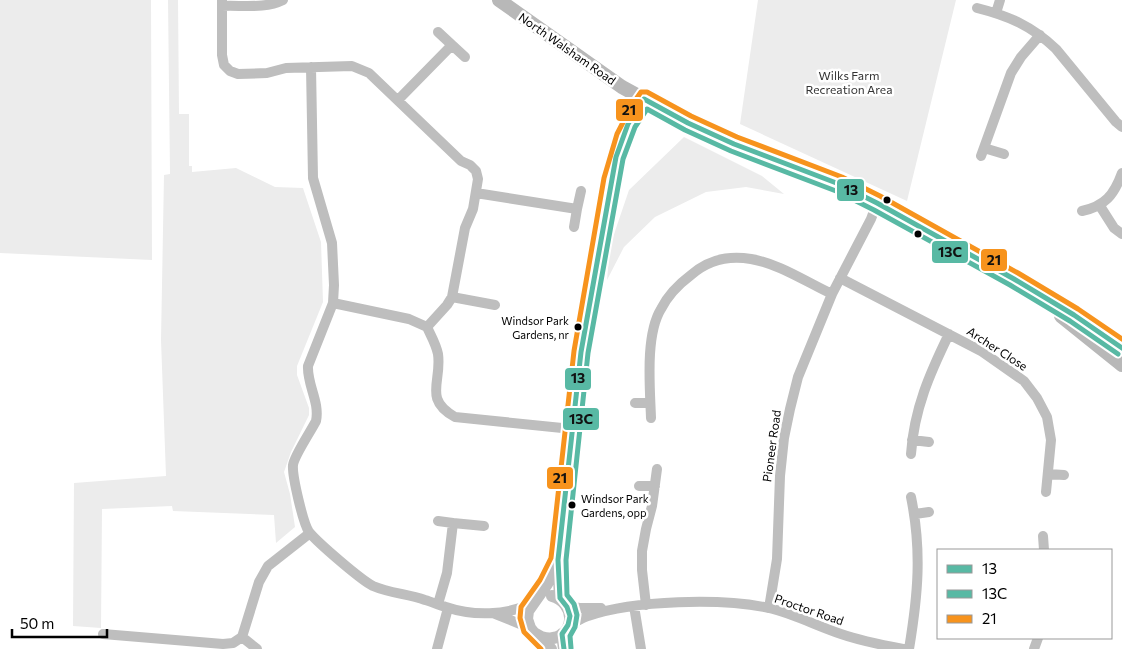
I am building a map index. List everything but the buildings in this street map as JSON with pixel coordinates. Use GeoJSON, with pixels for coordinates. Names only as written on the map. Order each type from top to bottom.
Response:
{"type":"FeatureCollection","features":[{"type":"Feature","properties":{"kind":"main road","name":"North Walsham Road"},"geometry":{"type":"LineString","coordinates":[[499,0],[622,87],[644,100],[734,144],[839,184],[877,202],[1014,278],[1074,315],[1122,348]]}},
{"type":"Feature","properties":{"kind":"main road","name":"North Walsham Road"},"geometry":{"type":"LineString","coordinates":[[1014,278],[1122,365]]}},
{"type":"Feature","properties":{"kind":"street"},"geometry":{"type":"LineString","coordinates":[[283,0],[261,5],[222,3],[222,55],[224,64],[230,71],[238,74],[267,73],[286,68],[352,66],[360,68],[369,73],[455,156],[470,165],[476,172],[478,179],[473,209],[465,228],[452,297],[427,327]]}},
{"type":"Feature","properties":{"kind":"street"},"geometry":{"type":"LineString","coordinates":[[996,13],[1000,0]]}},
{"type":"Feature","properties":{"kind":"street"},"geometry":{"type":"LineString","coordinates":[[977,8],[1029,26],[1040,35],[1056,49],[1122,127]]}},
{"type":"Feature","properties":{"kind":"street"},"geometry":{"type":"LineString","coordinates":[[438,32],[466,58]]}},
{"type":"Feature","properties":{"kind":"street"},"geometry":{"type":"LineString","coordinates":[[1004,154],[982,152],[1011,73],[1021,57],[1040,35]]}},
{"type":"Feature","properties":{"kind":"street"},"geometry":{"type":"LineString","coordinates":[[398,100],[452,45]]}},
{"type":"Feature","properties":{"kind":"street"},"geometry":{"type":"LineString","coordinates":[[311,68],[313,178],[332,243],[333,303],[308,366],[307,374],[318,414],[293,465],[305,523],[310,533],[357,575],[372,585],[386,591],[409,595],[448,608],[492,613],[530,628]]}},
{"type":"Feature","properties":{"kind":"street"},"geometry":{"type":"LineString","coordinates":[[564,649],[565,630],[571,615],[564,601],[558,560],[581,352],[616,157],[625,132],[644,100]]}},
{"type":"Feature","properties":{"kind":"street"},"geometry":{"type":"LineString","coordinates":[[1082,212],[1100,206],[1112,193],[1122,173]]}},
{"type":"Feature","properties":{"kind":"street"},"geometry":{"type":"LineString","coordinates":[[574,227],[581,191]]}},
{"type":"Feature","properties":{"kind":"street"},"geometry":{"type":"LineString","coordinates":[[476,193],[577,209]]}},
{"type":"Feature","properties":{"kind":"street","name":"Pioneer Road"},"geometry":{"type":"LineString","coordinates":[[769,608],[777,559],[780,476],[788,419],[798,377],[832,294],[864,232],[877,202]]}},
{"type":"Feature","properties":{"kind":"street"},"geometry":{"type":"LineString","coordinates":[[1100,206],[1114,228],[1122,234]]}},
{"type":"Feature","properties":{"kind":"street"},"geometry":{"type":"LineString","coordinates":[[651,418],[649,359],[652,336],[660,310],[677,287],[702,265],[720,259],[750,259],[770,264],[832,294]]}},
{"type":"Feature","properties":{"kind":"street","name":"Archer Close"},"geometry":{"type":"LineString","coordinates":[[840,278],[981,351],[1024,381],[1038,398],[1047,417],[1051,440],[1046,492]]}},
{"type":"Feature","properties":{"kind":"street"},"geometry":{"type":"LineString","coordinates":[[452,297],[495,305]]}},
{"type":"Feature","properties":{"kind":"street"},"geometry":{"type":"LineString","coordinates":[[333,303],[409,319],[427,327],[434,340],[438,354],[436,392],[443,415],[572,430]]}},
{"type":"Feature","properties":{"kind":"street","name":"Archer Close"},"geometry":{"type":"LineString","coordinates":[[911,454],[912,440],[922,394],[948,334]]}},
{"type":"Feature","properties":{"kind":"street"},"geometry":{"type":"LineString","coordinates":[[635,403],[650,403]]}},
{"type":"Feature","properties":{"kind":"street"},"geometry":{"type":"LineString","coordinates":[[912,440],[929,442]]}},
{"type":"Feature","properties":{"kind":"street"},"geometry":{"type":"LineString","coordinates":[[646,605],[642,551],[657,469]]}},
{"type":"Feature","properties":{"kind":"street"},"geometry":{"type":"LineString","coordinates":[[1048,474],[1064,475]]}},
{"type":"Feature","properties":{"kind":"street"},"geometry":{"type":"LineString","coordinates":[[639,486],[655,486]]}},
{"type":"Feature","properties":{"kind":"street"},"geometry":{"type":"LineString","coordinates":[[910,649],[918,583],[919,551],[911,497]]}},
{"type":"Feature","properties":{"kind":"street"},"geometry":{"type":"LineString","coordinates":[[915,514],[929,512]]}},
{"type":"Feature","properties":{"kind":"street"},"geometry":{"type":"LineString","coordinates":[[438,521],[484,526]]}},
{"type":"Feature","properties":{"kind":"street"},"geometry":{"type":"LineString","coordinates":[[438,604],[447,573],[453,523]]}},
{"type":"Feature","properties":{"kind":"street"},"geometry":{"type":"LineString","coordinates":[[103,634],[143,644],[223,644],[233,642],[242,637],[259,582],[268,566],[310,533]]}},
{"type":"Feature","properties":{"kind":"street"},"geometry":{"type":"LineString","coordinates":[[1043,536],[1044,549]]}},
{"type":"Feature","properties":{"kind":"street"},"geometry":{"type":"LineString","coordinates":[[551,649],[530,628],[527,619],[528,610],[547,584],[558,560]]}},
{"type":"Feature","properties":{"kind":"street"},"geometry":{"type":"LineString","coordinates":[[492,613],[517,608],[549,595],[564,601]]}},
{"type":"Feature","properties":{"kind":"street","name":"Proctor Road"},"geometry":{"type":"LineString","coordinates":[[564,601],[580,608],[617,608],[688,602],[737,604],[769,608],[848,636],[903,649]]}},
{"type":"Feature","properties":{"kind":"street"},"geometry":{"type":"LineString","coordinates":[[634,606],[641,649]]}},
{"type":"Feature","properties":{"kind":"street"},"geometry":{"type":"LineString","coordinates":[[437,649],[448,608]]}},
{"type":"Feature","properties":{"kind":"street","name":"Proctor Road"},"geometry":{"type":"LineString","coordinates":[[565,630],[587,616],[617,608]]}},
{"type":"Feature","properties":{"kind":"street"},"geometry":{"type":"LineString","coordinates":[[541,637],[553,638],[565,630]]}},
{"type":"Feature","properties":{"kind":"street"},"geometry":{"type":"LineString","coordinates":[[242,637],[257,649]]}},
{"type":"Feature","properties":{"kind":"green space"},"geometry":{"type":"Polygon","coordinates":[[[0,0],[151,0],[152,260],[0,253],[0,0]]]}},
{"type":"Feature","properties":{"kind":"green space"},"geometry":{"type":"Polygon","coordinates":[[[168,0],[178,0],[179,114],[189,114],[189,166],[192,166],[192,172],[236,168],[275,187],[303,188],[321,242],[323,302],[297,366],[297,375],[309,408],[309,415],[291,452],[284,472],[290,494],[295,527],[276,543],[274,515],[173,511],[172,506],[102,509],[101,628],[73,626],[74,483],[166,476],[161,340],[164,175],[170,174],[168,0]]]}},
{"type":"Feature","properties":{"kind":"green space","name":"Wilks Farm Recreation Area"},"geometry":{"type":"Polygon","coordinates":[[[758,0],[956,0],[907,201],[740,124],[758,0]]]}},
{"type":"Feature","properties":{"kind":"green space"},"geometry":{"type":"Polygon","coordinates":[[[684,137],[762,176],[784,194],[746,187],[706,192],[655,217],[624,247],[607,280],[610,246],[629,190],[684,137]]]}},
{"type":"Feature","properties":{"kind":"transit line","name":"21"},"geometry":{"type":"LineString","coordinates":[[541,649],[524,632],[520,618],[521,607],[540,580],[551,558],[574,351],[604,178],[617,134],[641,92],[647,92],[691,116],[737,137],[842,177],[880,196],[1018,273],[1078,309],[1122,339]]}},
{"type":"Feature","properties":{"kind":"transit line","name":"13"},"geometry":{"type":"LineString","coordinates":[[564,649],[562,634],[568,625],[570,616],[567,607],[560,598],[558,560],[581,352],[616,157],[628,124],[644,99],[688,123],[734,144],[839,184],[877,203],[1014,279],[1074,315],[1122,348]]}},
{"type":"Feature","properties":{"kind":"transit line","name":"13C"},"geometry":{"type":"LineString","coordinates":[[571,648],[570,636],[575,627],[577,615],[574,604],[567,595],[566,560],[588,353],[623,159],[635,127],[647,109],[685,130],[731,151],[836,191],[874,210],[1010,285],[1070,321],[1118,354]]}},
{"type":"Feature","properties":{"kind":"place","name":"Windsor Park Gardens, nr"},"geometry":{"type":"Point","coordinates":[578,327]}},
{"type":"Feature","properties":{"kind":"place","name":"Windsor Park Gardens, opp"},"geometry":{"type":"Point","coordinates":[572,505]}}]}
